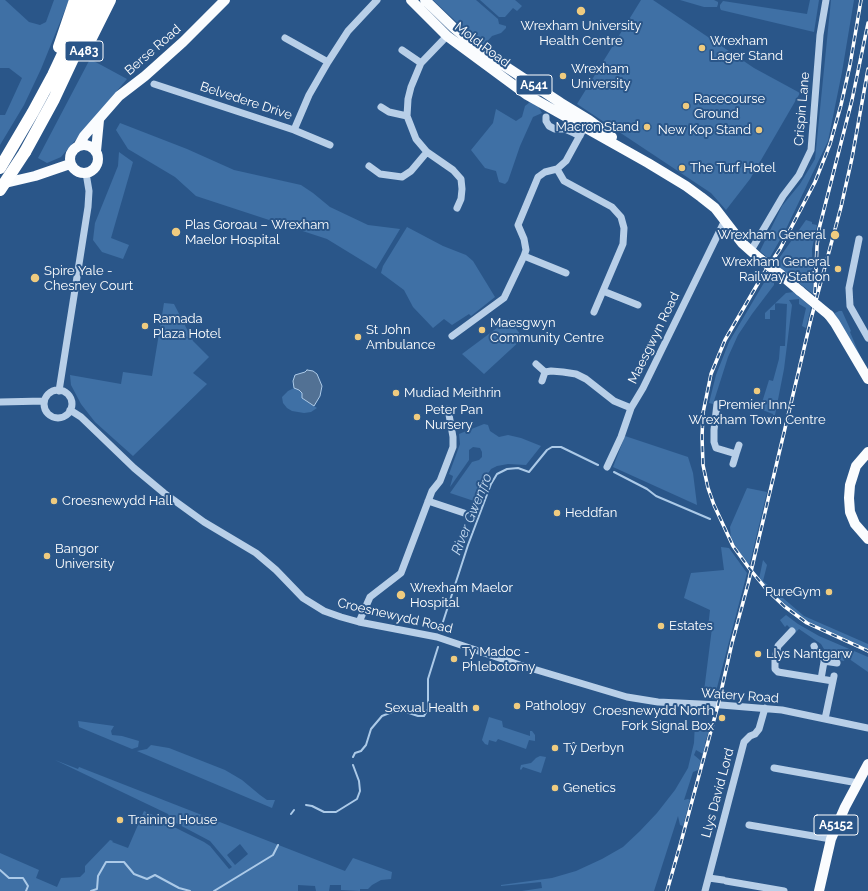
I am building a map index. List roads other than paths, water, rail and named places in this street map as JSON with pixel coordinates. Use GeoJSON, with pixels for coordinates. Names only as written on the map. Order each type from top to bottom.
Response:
{"type":"FeatureCollection","features":[{"type":"Feature","properties":{"kind":"highway","name":"A483"},"geometry":{"type":"LineString","coordinates":[[53,75],[59,44],[75,0]]}},
{"type":"Feature","properties":{"kind":"highway","name":"A483"},"geometry":{"type":"LineString","coordinates":[[0,168],[12,150],[53,75],[76,26],[86,0]]}},
{"type":"Feature","properties":{"kind":"highway","name":"A483"},"geometry":{"type":"LineString","coordinates":[[0,190],[25,152],[54,99],[85,33],[98,0]]}},
{"type":"Feature","properties":{"kind":"highway","name":"A483"},"geometry":{"type":"LineString","coordinates":[[54,99],[82,55],[110,0]]}},
{"type":"Feature","properties":{"kind":"main road","name":"Berse Road"},"geometry":{"type":"LineString","coordinates":[[79,145],[84,136],[119,96],[145,76],[225,0]]}},
{"type":"Feature","properties":{"kind":"main road","name":"Mold Road"},"geometry":{"type":"LineString","coordinates":[[411,0],[479,55],[561,103],[585,128],[648,163],[701,197],[714,208],[725,220],[736,236],[751,251]]}},
{"type":"Feature","properties":{"kind":"main road","name":"Mold Road"},"geometry":{"type":"LineString","coordinates":[[425,0],[451,32]]}},
{"type":"Feature","properties":{"kind":"main road"},"geometry":{"type":"LineString","coordinates":[[96,151],[88,145],[79,145],[70,155],[70,164],[77,171],[86,173],[91,171],[97,164],[98,160],[96,151],[99,120]]}},
{"type":"Feature","properties":{"kind":"main road"},"geometry":{"type":"LineString","coordinates":[[0,184],[35,176],[70,164]]}},
{"type":"Feature","properties":{"kind":"main road","name":"A541"},"geometry":{"type":"LineString","coordinates":[[751,251],[829,315],[868,379]]}},
{"type":"Feature","properties":{"kind":"main road"},"geometry":{"type":"LineString","coordinates":[[868,452],[856,466],[850,485],[849,498],[850,512],[855,524],[868,539]]}},
{"type":"Feature","properties":{"kind":"main road","name":"A5152"},"geometry":{"type":"LineString","coordinates":[[819,891],[831,839],[845,807],[868,764]]}},
{"type":"Feature","properties":{"kind":"street"},"geometry":{"type":"LineString","coordinates":[[294,130],[309,95],[328,62],[348,31],[377,0]]}},
{"type":"Feature","properties":{"kind":"street","name":"Crispin Lane"},"geometry":{"type":"LineString","coordinates":[[751,251],[784,196],[799,175],[811,150],[820,35],[826,0]]}},
{"type":"Feature","properties":{"kind":"street"},"geometry":{"type":"LineString","coordinates":[[451,32],[421,63],[411,87],[406,116],[416,139],[427,152],[454,170],[461,179],[461,200],[457,208]]}},
{"type":"Feature","properties":{"kind":"street"},"geometry":{"type":"LineString","coordinates":[[286,38],[328,62]]}},
{"type":"Feature","properties":{"kind":"street"},"geometry":{"type":"LineString","coordinates":[[402,50],[421,63]]}},
{"type":"Feature","properties":{"kind":"street","name":"Belvedere Drive"},"geometry":{"type":"LineString","coordinates":[[154,84],[294,130],[330,145]]}},
{"type":"Feature","properties":{"kind":"street"},"geometry":{"type":"LineString","coordinates":[[381,107],[389,112],[406,116]]}},
{"type":"Feature","properties":{"kind":"street"},"geometry":{"type":"LineString","coordinates":[[546,117],[546,121],[549,126],[555,129],[570,131],[585,128]]}},
{"type":"Feature","properties":{"kind":"street"},"geometry":{"type":"LineString","coordinates":[[452,336],[504,298],[526,250],[524,239],[518,225],[538,177],[545,172],[557,169],[566,161],[585,128]]}},
{"type":"Feature","properties":{"kind":"street"},"geometry":{"type":"LineString","coordinates":[[369,166],[380,174],[402,177],[411,171],[427,152]]}},
{"type":"Feature","properties":{"kind":"street"},"geometry":{"type":"LineString","coordinates":[[557,169],[564,181],[612,207],[620,216],[624,228],[623,244],[594,312]]}},
{"type":"Feature","properties":{"kind":"street"},"geometry":{"type":"LineString","coordinates":[[59,391],[88,207],[89,190],[86,173]]}},
{"type":"Feature","properties":{"kind":"street","name":"Maesgwyn Road"},"geometry":{"type":"LineString","coordinates":[[607,467],[621,437],[631,408],[643,388],[725,220]]}},
{"type":"Feature","properties":{"kind":"street"},"geometry":{"type":"LineString","coordinates":[[859,239],[849,288],[850,306],[868,338]]}},
{"type":"Feature","properties":{"kind":"street"},"geometry":{"type":"LineString","coordinates":[[524,256],[566,273]]}},
{"type":"Feature","properties":{"kind":"street"},"geometry":{"type":"LineString","coordinates":[[603,291],[638,305]]}},
{"type":"Feature","properties":{"kind":"street"},"geometry":{"type":"LineString","coordinates":[[536,364],[544,372]]}},
{"type":"Feature","properties":{"kind":"street"},"geometry":{"type":"LineString","coordinates":[[544,372],[551,371],[576,374],[586,379],[614,401],[631,408]]}},
{"type":"Feature","properties":{"kind":"street"},"geometry":{"type":"LineString","coordinates":[[542,381],[544,372]]}},
{"type":"Feature","properties":{"kind":"street"},"geometry":{"type":"LineString","coordinates":[[59,391],[70,397],[71,406],[70,410],[65,416],[54,418],[47,413],[44,402],[48,394],[59,391]]}},
{"type":"Feature","properties":{"kind":"street"},"geometry":{"type":"LineString","coordinates":[[0,402],[44,402]]}},
{"type":"Feature","properties":{"kind":"street"},"geometry":{"type":"LineString","coordinates":[[717,404],[714,430],[714,442],[716,448],[736,454]]}},
{"type":"Feature","properties":{"kind":"street"},"geometry":{"type":"LineString","coordinates":[[359,622],[370,597],[401,573],[432,491],[440,481],[453,447],[453,437],[448,409]]}},
{"type":"Feature","properties":{"kind":"street","name":"Croesnewydd Road"},"geometry":{"type":"LineString","coordinates":[[70,410],[81,417],[134,468],[179,504],[204,522],[256,553],[268,562],[303,598],[324,611],[359,622],[437,637],[520,665],[610,692]]}},
{"type":"Feature","properties":{"kind":"street"},"geometry":{"type":"LineString","coordinates":[[733,464],[739,444]]}},
{"type":"Feature","properties":{"kind":"street"},"geometry":{"type":"LineString","coordinates":[[428,501],[464,513]]}},
{"type":"Feature","properties":{"kind":"street"},"geometry":{"type":"LineString","coordinates":[[792,631],[778,646],[775,658],[775,669],[778,672],[821,679],[834,679],[825,719]]}},
{"type":"Feature","properties":{"kind":"street"},"geometry":{"type":"LineString","coordinates":[[814,646],[817,654],[825,656],[821,679]]}},
{"type":"Feature","properties":{"kind":"street"},"geometry":{"type":"LineString","coordinates":[[824,660],[837,663]]}},
{"type":"Feature","properties":{"kind":"street","name":"Watery Road"},"geometry":{"type":"LineString","coordinates":[[610,692],[627,697],[658,702],[765,708],[799,713],[868,728]]}},
{"type":"Feature","properties":{"kind":"street","name":"Llys David Lord"},"geometry":{"type":"LineString","coordinates":[[705,891],[744,742],[759,729],[765,708]]}},
{"type":"Feature","properties":{"kind":"street"},"geometry":{"type":"LineString","coordinates":[[774,768],[858,783]]}},
{"type":"Feature","properties":{"kind":"street"},"geometry":{"type":"LineString","coordinates":[[749,825],[831,839]]}},
{"type":"Feature","properties":{"kind":"street"},"geometry":{"type":"LineString","coordinates":[[709,878],[784,891]]}},
{"type":"Feature","properties":{"kind":"waterway","name":"River Gwenfro"},"geometry":{"type":"LineString","coordinates":[[441,628],[468,545],[491,484],[497,474],[507,469],[518,468],[529,472],[547,450],[552,447],[561,447],[598,465]]}},
{"type":"Feature","properties":{"kind":"waterway","name":"River Gwenfro"},"geometry":{"type":"LineString","coordinates":[[614,472],[647,489],[656,496],[710,519]]}},
{"type":"Feature","properties":{"kind":"waterway","name":"River Gwenfro"},"geometry":{"type":"LineString","coordinates":[[353,757],[355,753],[361,751],[366,745],[371,729],[382,716],[392,712],[406,712],[418,716],[424,716],[428,709],[428,679],[438,647]]}},
{"type":"Feature","properties":{"kind":"waterway","name":"River Gwenfro"},"geometry":{"type":"LineString","coordinates":[[306,805],[312,806],[324,812],[336,812],[357,799],[360,791],[359,781],[353,765]]}},
{"type":"Feature","properties":{"kind":"waterway","name":"River Gwenfro"},"geometry":{"type":"LineString","coordinates":[[291,814],[294,810]]}},
{"type":"Feature","properties":{"kind":"waterway","name":"River Gwenfro"},"geometry":{"type":"LineString","coordinates":[[214,891],[273,855],[278,845]]}},
{"type":"Feature","properties":{"kind":"waterway","name":"River Gwenfro"},"geometry":{"type":"LineString","coordinates":[[91,891],[97,889],[98,876],[106,862],[124,862],[134,874],[147,879],[155,875],[179,888],[190,891]]}},
{"type":"Feature","properties":{"kind":"waterway","name":"River Gwenfro"},"geometry":{"type":"LineString","coordinates":[[0,870],[9,878],[23,878],[28,886],[26,891]]}},
{"type":"Feature","properties":{"kind":"railway"},"geometry":{"type":"LineString","coordinates":[[861,0],[850,65],[830,144],[815,182],[780,249],[764,273],[725,340],[711,374],[703,413],[702,437],[703,465],[708,488],[714,505],[733,546],[749,568],[767,590],[784,606],[807,623],[868,651]]}},
{"type":"Feature","properties":{"kind":"railway"},"geometry":{"type":"LineString","coordinates":[[815,293],[819,229],[852,100],[868,23]]}},
{"type":"Feature","properties":{"kind":"railway"},"geometry":{"type":"LineString","coordinates":[[667,891],[718,705],[811,319],[841,207],[852,158],[868,69]]}},
{"type":"Feature","properties":{"kind":"place","name":"Wrexham University Health Centre"},"geometry":{"type":"Point","coordinates":[581,11]}},
{"type":"Feature","properties":{"kind":"place","name":"Wrexham Lager Stand"},"geometry":{"type":"Point","coordinates":[702,48]}},
{"type":"Feature","properties":{"kind":"place","name":"Wrexham University"},"geometry":{"type":"Point","coordinates":[563,76]}},
{"type":"Feature","properties":{"kind":"place","name":"Racecourse Ground"},"geometry":{"type":"Point","coordinates":[686,106]}},
{"type":"Feature","properties":{"kind":"place","name":"Macron Stand"},"geometry":{"type":"Point","coordinates":[647,127]}},
{"type":"Feature","properties":{"kind":"place","name":"New Kop Stand"},"geometry":{"type":"Point","coordinates":[759,130]}},
{"type":"Feature","properties":{"kind":"place","name":"The Turf Hotel"},"geometry":{"type":"Point","coordinates":[682,168]}},
{"type":"Feature","properties":{"kind":"place","name":"Plas Goroau – Wrexham Maelor Hospital"},"geometry":{"type":"Point","coordinates":[176,232]}},
{"type":"Feature","properties":{"kind":"place","name":"Wrexham General"},"geometry":{"type":"Point","coordinates":[835,235]}},
{"type":"Feature","properties":{"kind":"place","name":"Wrexham General Railway Station"},"geometry":{"type":"Point","coordinates":[838,269]}},
{"type":"Feature","properties":{"kind":"place","name":"Spire Yale - Chesney Court"},"geometry":{"type":"Point","coordinates":[35,278]}},
{"type":"Feature","properties":{"kind":"place","name":"Ramada Plaza Hotel"},"geometry":{"type":"Point","coordinates":[145,326]}},
{"type":"Feature","properties":{"kind":"place","name":"Maesgwyn Community Centre"},"geometry":{"type":"Point","coordinates":[482,330]}},
{"type":"Feature","properties":{"kind":"place","name":"St John Ambulance"},"geometry":{"type":"Point","coordinates":[358,337]}},
{"type":"Feature","properties":{"kind":"place","name":"Premier Inn - Wrexham Town Centre"},"geometry":{"type":"Point","coordinates":[757,391]}},
{"type":"Feature","properties":{"kind":"place","name":"Mudiad Meithrin"},"geometry":{"type":"Point","coordinates":[396,393]}},
{"type":"Feature","properties":{"kind":"place","name":"Peter Pan Nursery"},"geometry":{"type":"Point","coordinates":[417,417]}},
{"type":"Feature","properties":{"kind":"place","name":"Croesnewydd Hall"},"geometry":{"type":"Point","coordinates":[54,501]}},
{"type":"Feature","properties":{"kind":"place","name":"Heddfan"},"geometry":{"type":"Point","coordinates":[557,513]}},
{"type":"Feature","properties":{"kind":"place","name":"Bangor University"},"geometry":{"type":"Point","coordinates":[47,556]}},
{"type":"Feature","properties":{"kind":"place","name":"PureGym"},"geometry":{"type":"Point","coordinates":[829,592]}},
{"type":"Feature","properties":{"kind":"place","name":"Wrexham Maelor Hospital"},"geometry":{"type":"Point","coordinates":[401,595]}},
{"type":"Feature","properties":{"kind":"place","name":"Estates"},"geometry":{"type":"Point","coordinates":[661,626]}},
{"type":"Feature","properties":{"kind":"place","name":"Llys Nantgarw"},"geometry":{"type":"Point","coordinates":[758,654]}},
{"type":"Feature","properties":{"kind":"place","name":"Ty Madoc - Phlebotomy"},"geometry":{"type":"Point","coordinates":[454,659]}},
{"type":"Feature","properties":{"kind":"place","name":"Pathology"},"geometry":{"type":"Point","coordinates":[517,706]}},
{"type":"Feature","properties":{"kind":"place","name":"Sexual Health"},"geometry":{"type":"Point","coordinates":[476,708]}},
{"type":"Feature","properties":{"kind":"place","name":"Croesnewydd North Fork Signal Box"},"geometry":{"type":"Point","coordinates":[722,718]}},
{"type":"Feature","properties":{"kind":"place","name":"Tŷ Derbyn"},"geometry":{"type":"Point","coordinates":[555,748]}},
{"type":"Feature","properties":{"kind":"place","name":"Genetics"},"geometry":{"type":"Point","coordinates":[555,788]}},
{"type":"Feature","properties":{"kind":"place","name":"Training House"},"geometry":{"type":"Point","coordinates":[120,820]}}]}
